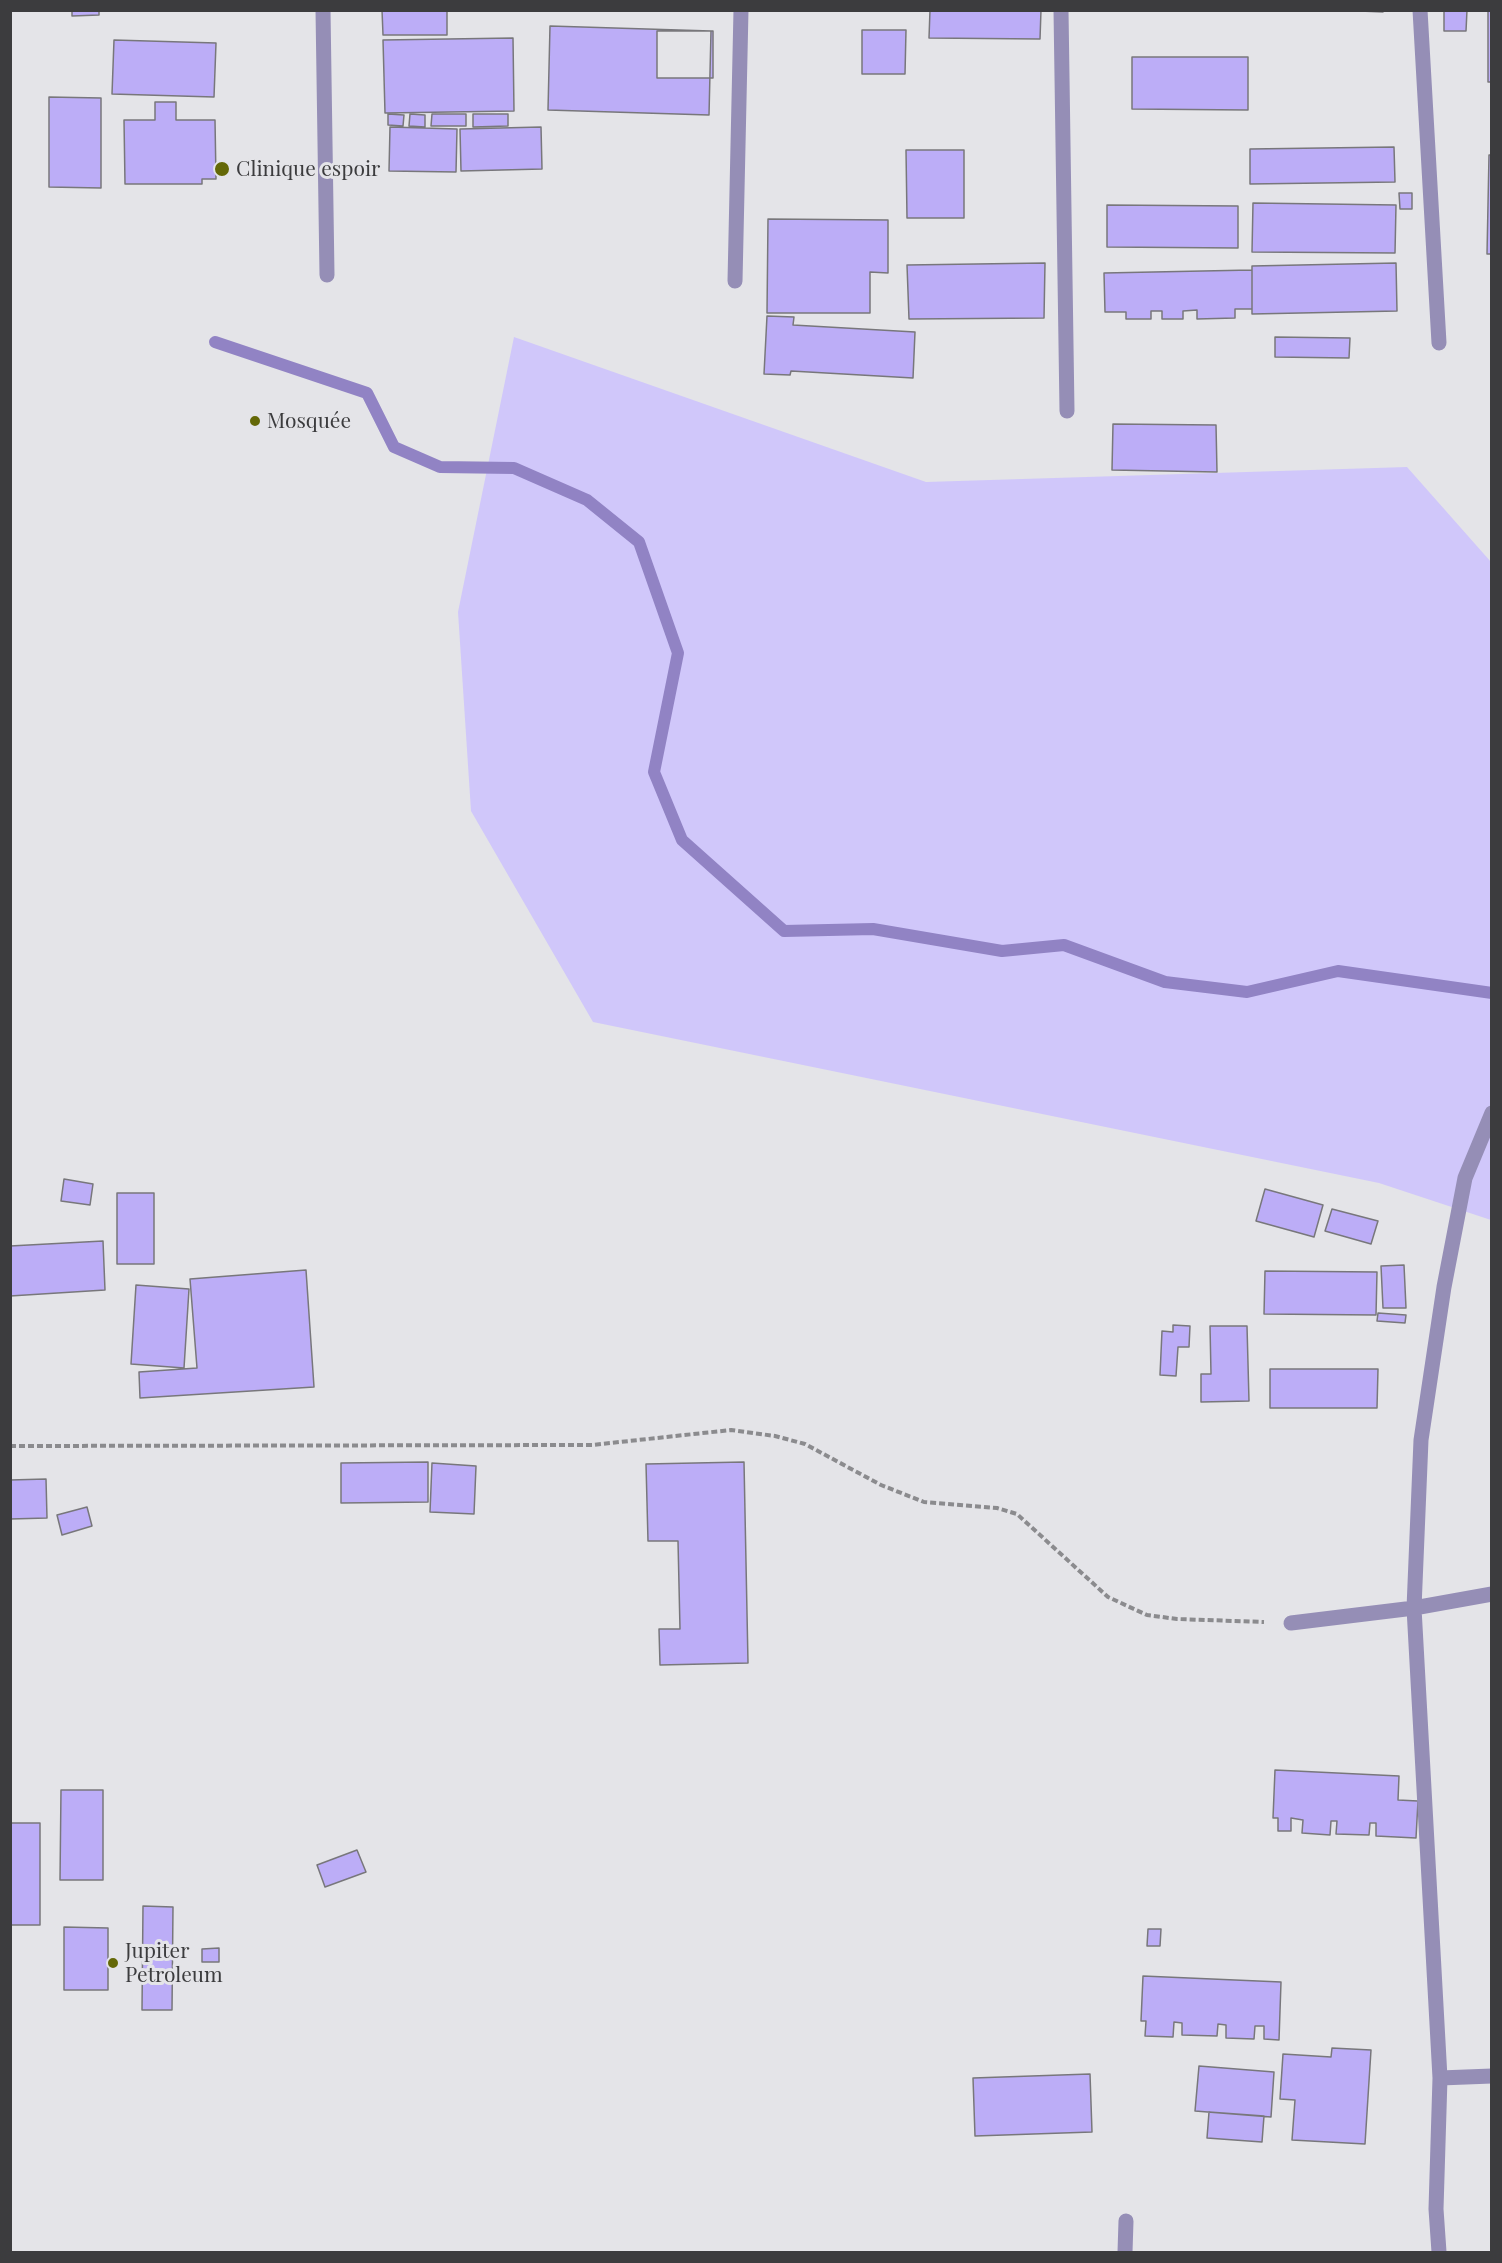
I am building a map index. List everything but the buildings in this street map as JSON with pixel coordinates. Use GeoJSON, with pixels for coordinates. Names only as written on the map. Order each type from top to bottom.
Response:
{"type":"FeatureCollection","features":[{"type":"Feature","properties":{"kind":"street"},"geometry":{"type":"LineString","coordinates":[[323,10],[327,275]]}},
{"type":"Feature","properties":{"kind":"street"},"geometry":{"type":"LineString","coordinates":[[735,281],[741,10]]}},
{"type":"Feature","properties":{"kind":"street"},"geometry":{"type":"LineString","coordinates":[[1061,10],[1067,411]]}},
{"type":"Feature","properties":{"kind":"street"},"geometry":{"type":"LineString","coordinates":[[1419,10],[1439,343]]}},
{"type":"Feature","properties":{"kind":"street"},"geometry":{"type":"LineString","coordinates":[[1439,2253],[1436,2209],[1440,2078],[1414,1608],[1421,1440],[1444,1287],[1465,1178],[1491,1113]]}},
{"type":"Feature","properties":{"kind":"street"},"geometry":{"type":"LineString","coordinates":[[1291,1623],[1414,1608],[1491,1594]]}},
{"type":"Feature","properties":{"kind":"street"},"geometry":{"type":"LineString","coordinates":[[1440,2078],[1491,2076]]}},
{"type":"Feature","properties":{"kind":"street"},"geometry":{"type":"LineString","coordinates":[[1125,2253],[1126,2221]]}},
{"type":"Feature","properties":{"kind":"path"},"geometry":{"type":"LineString","coordinates":[[10,1446],[592,1445],[731,1430],[776,1436],[805,1444],[881,1485],[924,1502],[997,1508],[1017,1514],[1108,1597],[1147,1615],[1177,1619],[1291,1623]]}},
{"type":"Feature","properties":{"kind":"shaded area"},"geometry":{"type":"Polygon","coordinates":[[[514,337],[926,482],[1407,467],[1491,562],[1491,1220],[1379,1183],[593,1022],[471,811],[458,612],[514,337]]]}},
{"type":"Feature","properties":{"kind":"waterway"},"geometry":{"type":"LineString","coordinates":[[215,342],[367,393],[394,447],[440,467],[514,468],[587,500],[639,542],[678,653],[654,772],[682,840],[784,931],[873,929],[1002,951],[1064,945],[1165,982],[1247,992],[1338,971],[1492,993]]}},
{"type":"Feature","properties":{"kind":"place","name":"Clinique espoir"},"geometry":{"type":"Point","coordinates":[222,169]}},
{"type":"Feature","properties":{"kind":"place","name":"Mosquée"},"geometry":{"type":"Point","coordinates":[255,421]}},
{"type":"Feature","properties":{"kind":"place","name":"Jupiter Petroleum"},"geometry":{"type":"Point","coordinates":[113,1963]}}]}
